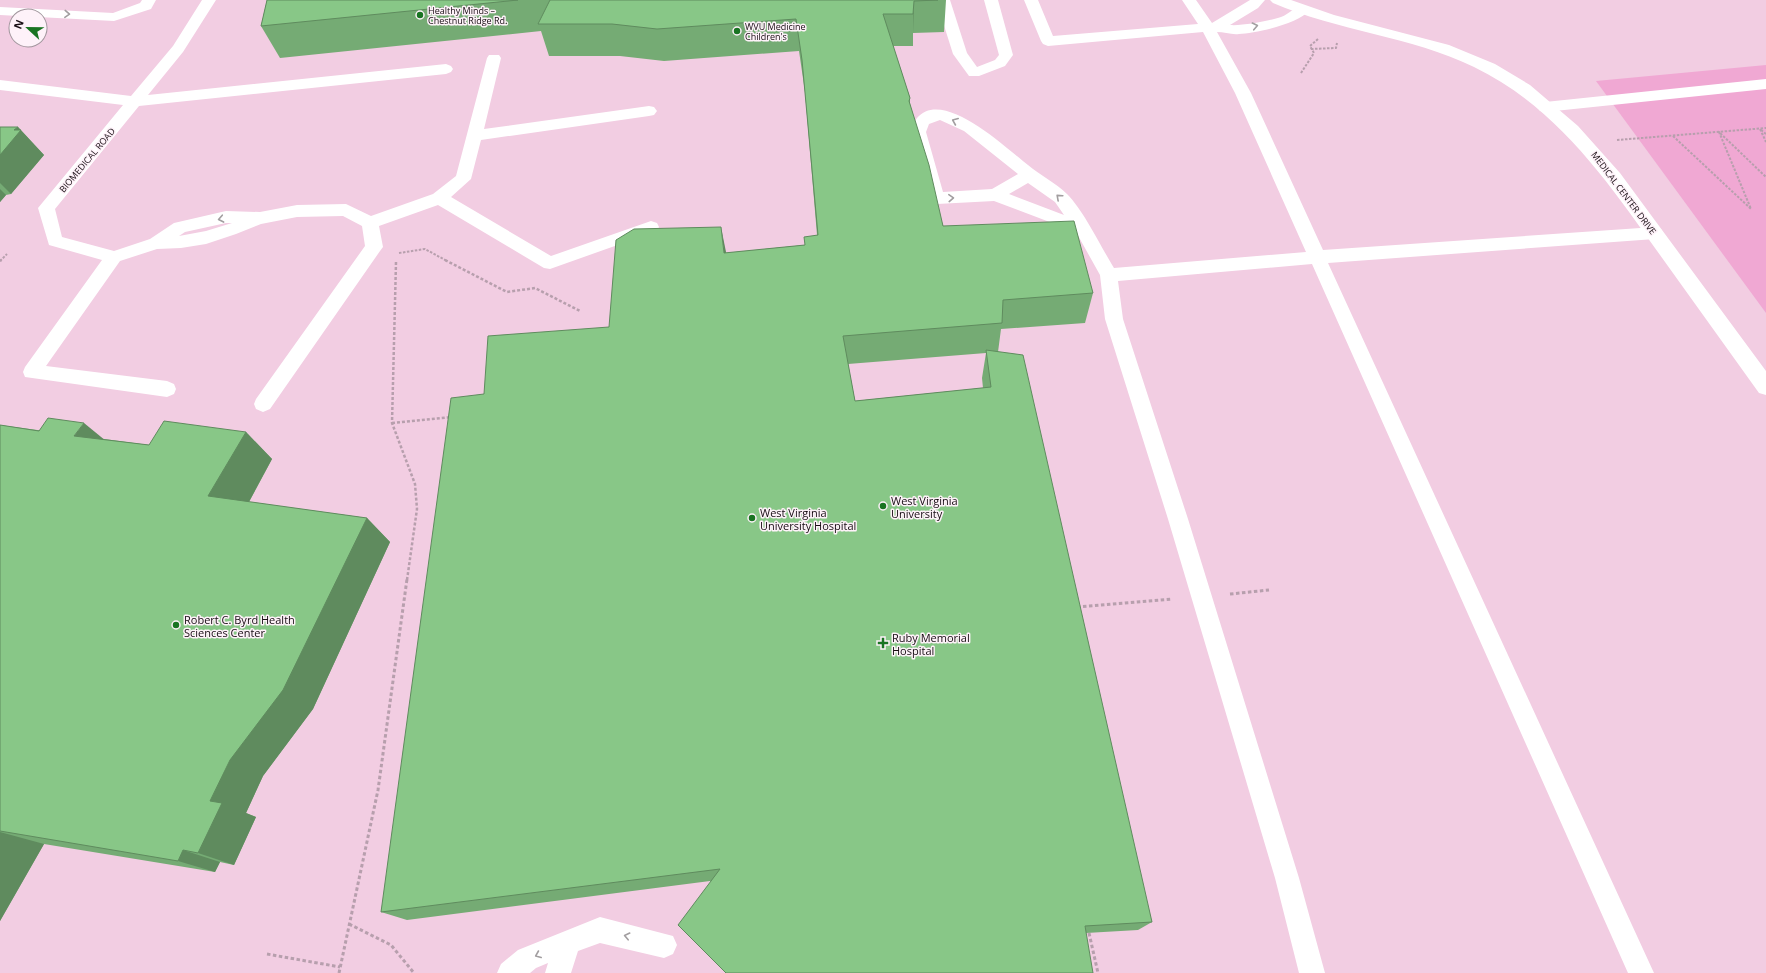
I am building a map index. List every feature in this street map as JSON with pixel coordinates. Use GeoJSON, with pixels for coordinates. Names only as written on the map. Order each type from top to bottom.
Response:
{"type":"FeatureCollection","features":[{"type":"Feature","properties":{"kind":"street","name":"MEDICAL CENTER DRIVE"},"geometry":{"type":"LineString","coordinates":[[1278,0],[1302,10],[1415,40],[1458,55],[1489,68],[1528,92],[1593,151],[1766,387]]}},
{"type":"Feature","properties":{"kind":"lane"},"geometry":{"type":"LineString","coordinates":[[0,11],[114,16],[146,6],[150,0]]}},
{"type":"Feature","properties":{"kind":"lane","name":"BIOMEDICAL ROAD"},"geometry":{"type":"LineString","coordinates":[[114,257],[55,241],[46,208],[178,49],[209,0]]}},
{"type":"Feature","properties":{"kind":"lane"},"geometry":{"type":"LineString","coordinates":[[942,0],[960,54],[974,72],[1000,63],[1006,55],[991,0]]}},
{"type":"Feature","properties":{"kind":"lane"},"geometry":{"type":"LineString","coordinates":[[1031,0],[1048,41],[1212,28],[1238,30],[1286,20],[1302,10]]}},
{"type":"Feature","properties":{"kind":"lane"},"geometry":{"type":"LineString","coordinates":[[1189,0],[1212,28],[1243,93],[1641,973]]}},
{"type":"Feature","properties":{"kind":"lane"},"geometry":{"type":"LineString","coordinates":[[1212,28],[1254,5],[1258,0]]}},
{"type":"Feature","properties":{"kind":"lane"},"geometry":{"type":"LineString","coordinates":[[167,389],[32,372],[114,257],[156,243],[176,244],[225,233],[260,218],[297,211],[346,210],[370,223],[439,198],[463,179],[494,58]]}},
{"type":"Feature","properties":{"kind":"lane"},"geometry":{"type":"LineString","coordinates":[[0,85],[135,101],[446,69]]}},
{"type":"Feature","properties":{"kind":"lane"},"geometry":{"type":"LineString","coordinates":[[1545,107],[1766,84]]}},
{"type":"Feature","properties":{"kind":"lane"},"geometry":{"type":"LineString","coordinates":[[474,136],[649,111]]}},
{"type":"Feature","properties":{"kind":"lane"},"geometry":{"type":"LineString","coordinates":[[1082,228],[995,195],[937,198],[918,132],[923,121],[931,116],[942,115],[970,127],[1029,175],[1061,198],[1082,228],[1109,275],[1114,319],[1178,518],[1280,857],[1312,973]]}},
{"type":"Feature","properties":{"kind":"lane"},"geometry":{"type":"LineString","coordinates":[[995,195],[1029,175]]}},
{"type":"Feature","properties":{"kind":"lane"},"geometry":{"type":"LineString","coordinates":[[439,198],[550,263],[651,227]]}},
{"type":"Feature","properties":{"kind":"lane"},"geometry":{"type":"LineString","coordinates":[[263,404],[374,247],[370,223]]}},
{"type":"Feature","properties":{"kind":"lane"},"geometry":{"type":"LineString","coordinates":[[1109,275],[1317,257],[1655,234]]}},
{"type":"Feature","properties":{"kind":"lane"},"geometry":{"type":"LineString","coordinates":[[510,973],[527,959],[600,930],[664,945]]}},
{"type":"Feature","properties":{"kind":"lane"},"geometry":{"type":"LineString","coordinates":[[558,973],[568,942]]}},
{"type":"Feature","properties":{"kind":"path"},"geometry":{"type":"LineString","coordinates":[[1301,73],[1314,53],[1310,46],[1322,36]]}},
{"type":"Feature","properties":{"kind":"path"},"geometry":{"type":"LineString","coordinates":[[1612,141],[1766,128]]}},
{"type":"Feature","properties":{"kind":"path"},"geometry":{"type":"LineString","coordinates":[[1760,129],[1766,134]]}},
{"type":"Feature","properties":{"kind":"path"},"geometry":{"type":"LineString","coordinates":[[1760,129],[1766,142]]}},
{"type":"Feature","properties":{"kind":"path"},"geometry":{"type":"LineString","coordinates":[[1673,136],[1751,209],[1719,132]]}},
{"type":"Feature","properties":{"kind":"path"},"geometry":{"type":"LineString","coordinates":[[1719,132],[1766,177]]}},
{"type":"Feature","properties":{"kind":"path"},"geometry":{"type":"LineString","coordinates":[[339,973],[378,790],[417,509],[415,484],[392,423],[396,254],[425,249],[507,292],[535,288],[580,311]]}},
{"type":"Feature","properties":{"kind":"path"},"geometry":{"type":"LineString","coordinates":[[0,260],[7,254]]}},
{"type":"Feature","properties":{"kind":"path"},"geometry":{"type":"LineString","coordinates":[[392,423],[458,416]]}},
{"type":"Feature","properties":{"kind":"path"},"geometry":{"type":"LineString","coordinates":[[1224,594],[1269,590]]}},
{"type":"Feature","properties":{"kind":"path"},"geometry":{"type":"LineString","coordinates":[[1074,607],[1177,598]]}},
{"type":"Feature","properties":{"kind":"path"},"geometry":{"type":"LineString","coordinates":[[349,924],[391,945],[414,973]]}},
{"type":"Feature","properties":{"kind":"path"},"geometry":{"type":"LineString","coordinates":[[1089,933],[1098,973]]}},
{"type":"Feature","properties":{"kind":"path"},"geometry":{"type":"LineString","coordinates":[[267,954],[340,967]]}},
{"type":"Feature","properties":{"kind":"shaded area","name":"West Virginia University"},"geometry":{"type":"Polygon","coordinates":[[[0,0],[1766,0],[1766,973],[0,973],[0,0]]]}},
{"type":"Feature","properties":{"kind":"shaded area"},"geometry":{"type":"Polygon","coordinates":[[[1766,65],[1766,313],[1596,81],[1766,65]]]}},
{"type":"Feature","properties":{"kind":"building"},"geometry":{"type":"Polygon","coordinates":[[[267,0],[518,0],[261,26],[267,0]]]}},
{"type":"Feature","properties":{"kind":"building","name":"West Virginia University Hospital"},"geometry":{"type":"Polygon","coordinates":[[[550,0],[938,0],[914,1],[913,14],[883,14],[910,98],[909,101],[929,165],[943,226],[1074,221],[1093,293],[1003,300],[1002,323],[843,336],[855,401],[991,387],[986,350],[1023,355],[1152,922],[1085,926],[1093,973],[726,973],[678,925],[720,869],[381,912],[451,398],[484,394],[488,336],[609,327],[616,240],[634,229],[721,227],[724,253],[805,245],[804,237],[818,235],[802,60],[796,19],[657,29],[612,24],[538,24],[550,0]]]}},
{"type":"Feature","properties":{"kind":"building"},"geometry":{"type":"Polygon","coordinates":[[[0,127],[18,127],[14,130],[21,130],[0,155],[0,127]]]}},
{"type":"Feature","properties":{"kind":"building","name":"Robert C. Byrd Health Sciences Center"},"geometry":{"type":"Polygon","coordinates":[[[48,418],[84,423],[74,436],[149,445],[164,421],[246,432],[208,496],[367,518],[283,690],[230,760],[210,801],[222,803],[198,853],[183,850],[178,861],[0,831],[0,425],[39,431],[48,418]]]}},
{"type":"Feature","properties":{"kind":"place","name":"Healthy Minds – Chestnut Ridge Rd."},"geometry":{"type":"Point","coordinates":[420,15]}},
{"type":"Feature","properties":{"kind":"place","name":"WVU Medicine Children's"},"geometry":{"type":"Point","coordinates":[737,31]}},
{"type":"Feature","properties":{"kind":"place","name":"West Virginia University"},"geometry":{"type":"Point","coordinates":[883,506]}},
{"type":"Feature","properties":{"kind":"place","name":"West Virginia University Hospital"},"geometry":{"type":"Point","coordinates":[752,518]}},
{"type":"Feature","properties":{"kind":"place","name":"Robert C. Byrd Health Sciences Center"},"geometry":{"type":"Point","coordinates":[176,625]}},
{"type":"Feature","properties":{"kind":"place","name":"Ruby Memorial Hospital"},"geometry":{"type":"Point","coordinates":[883,643]}}]}
